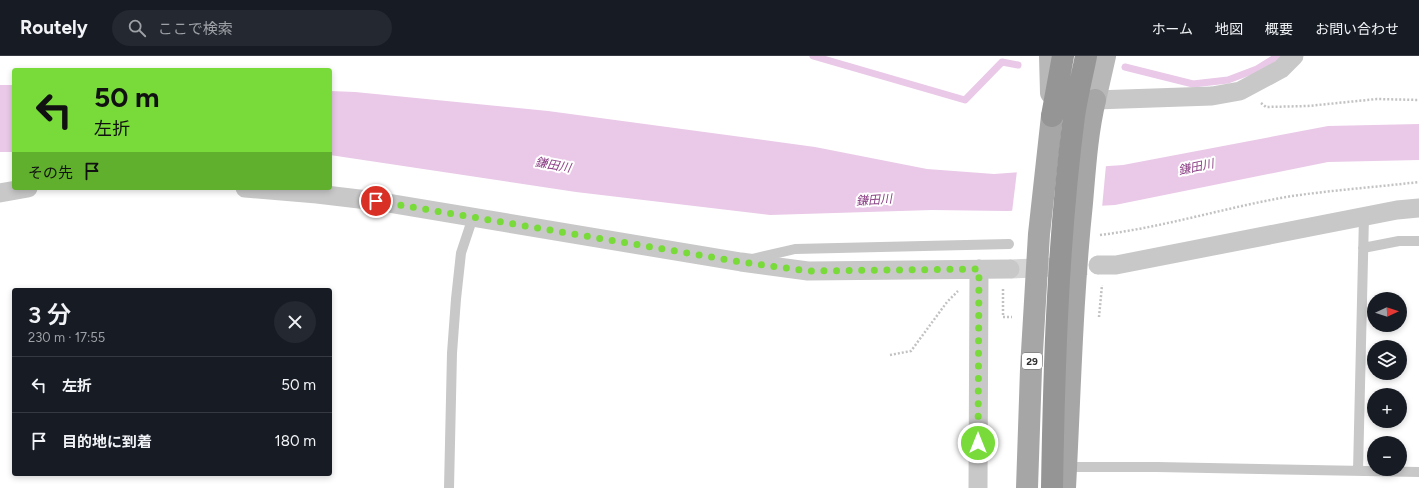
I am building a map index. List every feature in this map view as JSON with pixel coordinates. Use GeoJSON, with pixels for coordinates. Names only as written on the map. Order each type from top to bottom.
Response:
{"type":"FeatureCollection","features":[{"type":"Feature","properties":{"kind":"highway"},"geometry":{"type":"LineString","coordinates":[[1052,116],[1063,56]]}},
{"type":"Feature","properties":{"kind":"highway"},"geometry":{"type":"LineString","coordinates":[[1052,488],[1055,369],[1082,118],[1086,56]]}},
{"type":"Feature","properties":{"kind":"main road"},"geometry":{"type":"LineString","coordinates":[[1082,118],[1095,100]]}},
{"type":"Feature","properties":{"kind":"main road","name":"29"},"geometry":{"type":"LineString","coordinates":[[1027,488],[1038,234],[1052,116]]}},
{"type":"Feature","properties":{"kind":"main road"},"geometry":{"type":"LineString","coordinates":[[1066,488],[1070,369],[1070,236]]}},
{"type":"Feature","properties":{"kind":"street"},"geometry":{"type":"LineString","coordinates":[[1050,56],[1052,116]]}},
{"type":"Feature","properties":{"kind":"street"},"geometry":{"type":"LineString","coordinates":[[1105,56],[1095,100],[1212,96],[1240,91],[1281,68],[1294,56]]}},
{"type":"Feature","properties":{"kind":"street"},"geometry":{"type":"LineString","coordinates":[[0,193],[17,190]]}},
{"type":"Feature","properties":{"kind":"street"},"geometry":{"type":"LineString","coordinates":[[269,190],[376,201],[744,262],[808,271],[1010,269]]}},
{"type":"Feature","properties":{"kind":"street"},"geometry":{"type":"LineString","coordinates":[[1100,273],[1116,265],[1364,216],[1419,208]]}},
{"type":"Feature","properties":{"kind":"street"},"geometry":{"type":"LineString","coordinates":[[978,488],[979,269]]}},
{"type":"Feature","properties":{"kind":"lane"},"geometry":{"type":"LineString","coordinates":[[1358,471],[1364,216]]}},
{"type":"Feature","properties":{"kind":"lane"},"geometry":{"type":"LineString","coordinates":[[449,488],[452,353],[456,299],[461,253],[473,217]]}},
{"type":"Feature","properties":{"kind":"lane"},"geometry":{"type":"LineString","coordinates":[[1363,248],[1399,241],[1419,241]]}},
{"type":"Feature","properties":{"kind":"lane"},"geometry":{"type":"LineString","coordinates":[[744,262],[794,249],[1009,244]]}},
{"type":"Feature","properties":{"kind":"lane"},"geometry":{"type":"LineString","coordinates":[[1066,466],[1419,472]]}},
{"type":"Feature","properties":{"kind":"path"},"geometry":{"type":"LineString","coordinates":[[1240,91],[1266,107],[1308,106],[1377,99],[1419,100]]}},
{"type":"Feature","properties":{"kind":"path"},"geometry":{"type":"LineString","coordinates":[[1070,236],[1092,236],[1146,228],[1199,215],[1292,196],[1419,182]]}},
{"type":"Feature","properties":{"kind":"path"},"geometry":{"type":"LineString","coordinates":[[1099,317],[1100,273]]}},
{"type":"Feature","properties":{"kind":"path"},"geometry":{"type":"LineString","coordinates":[[1003,288],[1003,318],[1016,317]]}},
{"type":"Feature","properties":{"kind":"path"},"geometry":{"type":"LineString","coordinates":[[890,355],[911,351],[947,302],[959,289]]}},
{"type":"Feature","properties":{"kind":"water"},"geometry":{"type":"Polygon","coordinates":[[[0,85],[12,85],[12,152],[0,152],[0,85]]]}},
{"type":"Feature","properties":{"kind":"water","name":"鎌田川"},"geometry":{"type":"Polygon","coordinates":[[[332,91],[548,111],[815,147],[927,169],[994,174],[1123,165],[1328,126],[1419,124],[1419,160],[1328,162],[1115,205],[1007,211],[932,210],[770,215],[576,192],[332,155],[332,91]]]}},
{"type":"Feature","properties":{"kind":"pier"},"geometry":{"type":"Polygon","coordinates":[[[1106,165],[1102,208],[1012,212],[1017,171],[1106,165]]]}},
{"type":"Feature","properties":{"kind":"waterway"},"geometry":{"type":"LineString","coordinates":[[813,56],[965,100],[1002,62],[1018,65]]}},
{"type":"Feature","properties":{"kind":"waterway"},"geometry":{"type":"LineString","coordinates":[[1125,67],[1193,84],[1228,80],[1257,69],[1278,56]]}},
{"type":"Feature","properties":{"kind":"tunnel"},"geometry":{"type":"LineString","coordinates":[[1010,269],[1098,265]]}},
{"type":"Feature","properties":{"kind":"route"},"geometry":{"type":"LineString","coordinates":[[376,201],[741,262],[808,271],[979,269],[978,443]]}}]}
